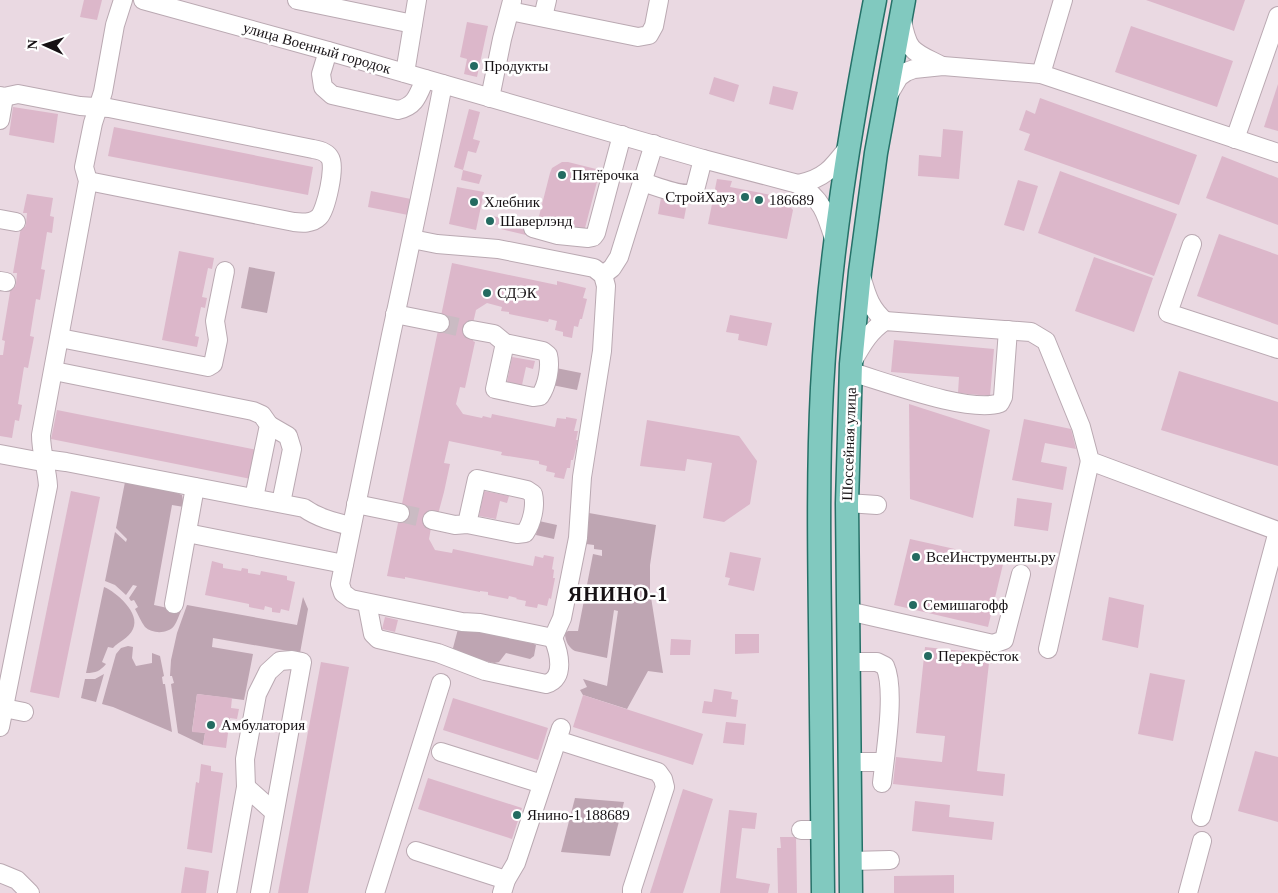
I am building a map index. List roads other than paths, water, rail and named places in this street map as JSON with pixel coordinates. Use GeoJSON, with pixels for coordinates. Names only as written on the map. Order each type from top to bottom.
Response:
{"type":"FeatureCollection","features":[{"type":"Feature","properties":{"kind":"main road","name":"Шоссейная улица"},"geometry":{"type":"LineString","coordinates":[[824,893],[812,830],[818,489],[823,379],[828,301],[835,241],[849,146],[875,0]]}},
{"type":"Feature","properties":{"kind":"main road","name":"Шоссейная улица"},"geometry":{"type":"LineString","coordinates":[[851,893],[847,503],[851,368],[860,272],[876,153],[902,8]]}},
{"type":"Feature","properties":{"kind":"street"},"geometry":{"type":"LineString","coordinates":[[0,727],[48,486],[47,470],[41,451],[41,435],[88,181],[84,167],[93,123],[103,92],[115,25],[123,0]]}},
{"type":"Feature","properties":{"kind":"street","name":"улица Военный городок"},"geometry":{"type":"LineString","coordinates":[[143,0],[703,159],[798,184]]}},
{"type":"Feature","properties":{"kind":"street"},"geometry":{"type":"LineString","coordinates":[[297,0],[413,24]]}},
{"type":"Feature","properties":{"kind":"street"},"geometry":{"type":"LineString","coordinates":[[405,73],[417,0]]}},
{"type":"Feature","properties":{"kind":"street"},"geometry":{"type":"LineString","coordinates":[[543,18],[547,0]]}},
{"type":"Feature","properties":{"kind":"street"},"geometry":{"type":"LineString","coordinates":[[490,98],[511,6],[562,23],[638,37],[649,35],[654,26],[659,0]]}},
{"type":"Feature","properties":{"kind":"street"},"geometry":{"type":"LineString","coordinates":[[1042,74],[1063,0]]}},
{"type":"Feature","properties":{"kind":"street"},"geometry":{"type":"LineString","coordinates":[[902,8],[906,40],[910,47],[917,54],[942,66]]}},
{"type":"Feature","properties":{"kind":"street"},"geometry":{"type":"LineString","coordinates":[[1235,138],[1278,16]]}},
{"type":"Feature","properties":{"kind":"street"},"geometry":{"type":"LineString","coordinates":[[328,51],[321,74],[323,87],[332,95],[398,110],[408,107],[416,100],[425,79]]}},
{"type":"Feature","properties":{"kind":"street"},"geometry":{"type":"LineString","coordinates":[[885,100],[899,77],[914,69],[942,66],[1042,74],[1278,153]]}},
{"type":"Feature","properties":{"kind":"street"},"geometry":{"type":"LineString","coordinates":[[443,84],[340,584],[343,593],[351,600],[553,638]]}},
{"type":"Feature","properties":{"kind":"street"},"geometry":{"type":"LineString","coordinates":[[0,120],[2,96],[18,94],[80,106],[109,108],[322,151],[330,158],[332,168],[324,211],[318,219],[306,223],[88,181]]}},
{"type":"Feature","properties":{"kind":"street"},"geometry":{"type":"LineString","coordinates":[[533,228],[558,235],[593,237],[596,233],[622,135]]}},
{"type":"Feature","properties":{"kind":"street"},"geometry":{"type":"LineString","coordinates":[[602,275],[612,268],[619,257],[654,144]]}},
{"type":"Feature","properties":{"kind":"street"},"geometry":{"type":"LineString","coordinates":[[798,184],[822,177],[831,169],[849,146]]}},
{"type":"Feature","properties":{"kind":"street"},"geometry":{"type":"LineString","coordinates":[[642,182],[675,192],[692,193],[695,190],[703,159]]}},
{"type":"Feature","properties":{"kind":"street"},"geometry":{"type":"LineString","coordinates":[[798,184],[819,200],[826,212],[835,241]]}},
{"type":"Feature","properties":{"kind":"street"},"geometry":{"type":"LineString","coordinates":[[367,603],[373,634],[378,639],[438,653],[485,671],[546,684],[552,682],[556,677],[560,663],[558,649],[553,638],[562,618],[578,538],[582,477],[602,351],[606,286],[602,275],[594,268],[498,248],[437,244],[412,239]]}},
{"type":"Feature","properties":{"kind":"street"},"geometry":{"type":"LineString","coordinates":[[1192,244],[1168,313],[1278,348]]}},
{"type":"Feature","properties":{"kind":"street"},"geometry":{"type":"LineString","coordinates":[[60,338],[208,368],[214,364],[218,340],[215,321],[224,271]]}},
{"type":"Feature","properties":{"kind":"street"},"geometry":{"type":"LineString","coordinates":[[860,272],[869,301],[876,314],[885,321],[1031,332],[1046,341],[1081,427],[1090,461],[1048,649]]}},
{"type":"Feature","properties":{"kind":"street"},"geometry":{"type":"LineString","coordinates":[[395,314],[440,323]]}},
{"type":"Feature","properties":{"kind":"street"},"geometry":{"type":"LineString","coordinates":[[885,321],[865,339],[851,368],[954,403],[992,406],[1000,403],[1003,397],[1008,330]]}},
{"type":"Feature","properties":{"kind":"street"},"geometry":{"type":"LineString","coordinates":[[472,330],[494,334],[505,343]]}},
{"type":"Feature","properties":{"kind":"street"},"geometry":{"type":"LineString","coordinates":[[54,371],[253,411],[262,415],[269,425],[288,436],[292,449],[281,503]]}},
{"type":"Feature","properties":{"kind":"street"},"geometry":{"type":"LineString","coordinates":[[254,498],[269,425]]}},
{"type":"Feature","properties":{"kind":"street"},"geometry":{"type":"LineString","coordinates":[[0,454],[29,460],[66,462],[281,503],[304,508],[315,516],[352,526]]}},
{"type":"Feature","properties":{"kind":"street"},"geometry":{"type":"LineString","coordinates":[[1090,461],[1278,531],[1201,818]]}},
{"type":"Feature","properties":{"kind":"street"},"geometry":{"type":"LineString","coordinates":[[174,604],[195,487]]}},
{"type":"Feature","properties":{"kind":"street"},"geometry":{"type":"LineString","coordinates":[[847,503],[878,505]]}},
{"type":"Feature","properties":{"kind":"street"},"geometry":{"type":"LineString","coordinates":[[356,504],[400,513]]}},
{"type":"Feature","properties":{"kind":"street"},"geometry":{"type":"LineString","coordinates":[[432,520],[467,524]]}},
{"type":"Feature","properties":{"kind":"street"},"geometry":{"type":"LineString","coordinates":[[187,533],[344,564]]}},
{"type":"Feature","properties":{"kind":"street"},"geometry":{"type":"LineString","coordinates":[[848,610],[993,644],[1004,640],[1021,574]]}},
{"type":"Feature","properties":{"kind":"street"},"geometry":{"type":"LineString","coordinates":[[227,893],[246,787],[245,759],[257,694],[268,672],[280,661],[292,660],[302,662],[260,893]]}},
{"type":"Feature","properties":{"kind":"street"},"geometry":{"type":"LineString","coordinates":[[849,662],[877,662],[885,666],[889,674],[889,716],[882,783]]}},
{"type":"Feature","properties":{"kind":"street"},"geometry":{"type":"LineString","coordinates":[[374,893],[441,683]]}},
{"type":"Feature","properties":{"kind":"street"},"geometry":{"type":"LineString","coordinates":[[4,708],[24,712]]}},
{"type":"Feature","properties":{"kind":"street"},"geometry":{"type":"LineString","coordinates":[[416,851],[504,887],[516,864],[559,734],[658,772],[663,779],[665,787],[632,893]]}},
{"type":"Feature","properties":{"kind":"street"},"geometry":{"type":"LineString","coordinates":[[441,752],[542,784]]}},
{"type":"Feature","properties":{"kind":"street"},"geometry":{"type":"LineString","coordinates":[[850,762],[884,762]]}},
{"type":"Feature","properties":{"kind":"street"},"geometry":{"type":"LineString","coordinates":[[246,787],[274,812]]}},
{"type":"Feature","properties":{"kind":"street"},"geometry":{"type":"LineString","coordinates":[[1188,893],[1202,842]]}},
{"type":"Feature","properties":{"kind":"street"},"geometry":{"type":"LineString","coordinates":[[851,862],[890,860]]}},
{"type":"Feature","properties":{"kind":"street"},"geometry":{"type":"LineString","coordinates":[[0,873],[17,880],[30,893]]}},
{"type":"Feature","properties":{"kind":"tunnel"},"geometry":{"type":"LineString","coordinates":[[440,323],[472,330]]}},
{"type":"Feature","properties":{"kind":"tunnel"},"geometry":{"type":"LineString","coordinates":[[400,513],[432,520]]}},
{"type":"Feature","properties":{"kind":"place","name":"Продукты"},"geometry":{"type":"Point","coordinates":[474,66]}},
{"type":"Feature","properties":{"kind":"place","name":"Пятёрочка"},"geometry":{"type":"Point","coordinates":[562,175]}},
{"type":"Feature","properties":{"kind":"place","name":"СтройХауз"},"geometry":{"type":"Point","coordinates":[745,197]}},
{"type":"Feature","properties":{"kind":"place","name":"186689"},"geometry":{"type":"Point","coordinates":[759,200]}},
{"type":"Feature","properties":{"kind":"place","name":"Хлебник"},"geometry":{"type":"Point","coordinates":[474,202]}},
{"type":"Feature","properties":{"kind":"place","name":"Шаверлэнд"},"geometry":{"type":"Point","coordinates":[490,221]}},
{"type":"Feature","properties":{"kind":"place","name":"СДЭК"},"geometry":{"type":"Point","coordinates":[487,293]}},
{"type":"Feature","properties":{"kind":"place","name":"ВсеИнструменты.ру"},"geometry":{"type":"Point","coordinates":[916,557]}},
{"type":"Feature","properties":{"kind":"place","name":"Семишагофф"},"geometry":{"type":"Point","coordinates":[913,605]}},
{"type":"Feature","properties":{"kind":"place","name":"Перекрёсток"},"geometry":{"type":"Point","coordinates":[928,656]}},
{"type":"Feature","properties":{"kind":"place","name":"Амбулатория"},"geometry":{"type":"Point","coordinates":[211,725]}},
{"type":"Feature","properties":{"kind":"place","name":"Янино-1 188689"},"geometry":{"type":"Point","coordinates":[517,815]}},
{"type":"Feature","properties":{"kind":"district","name":"ЯНИНО-1"},"geometry":{"type":"Point","coordinates":[618,594]}}]}
